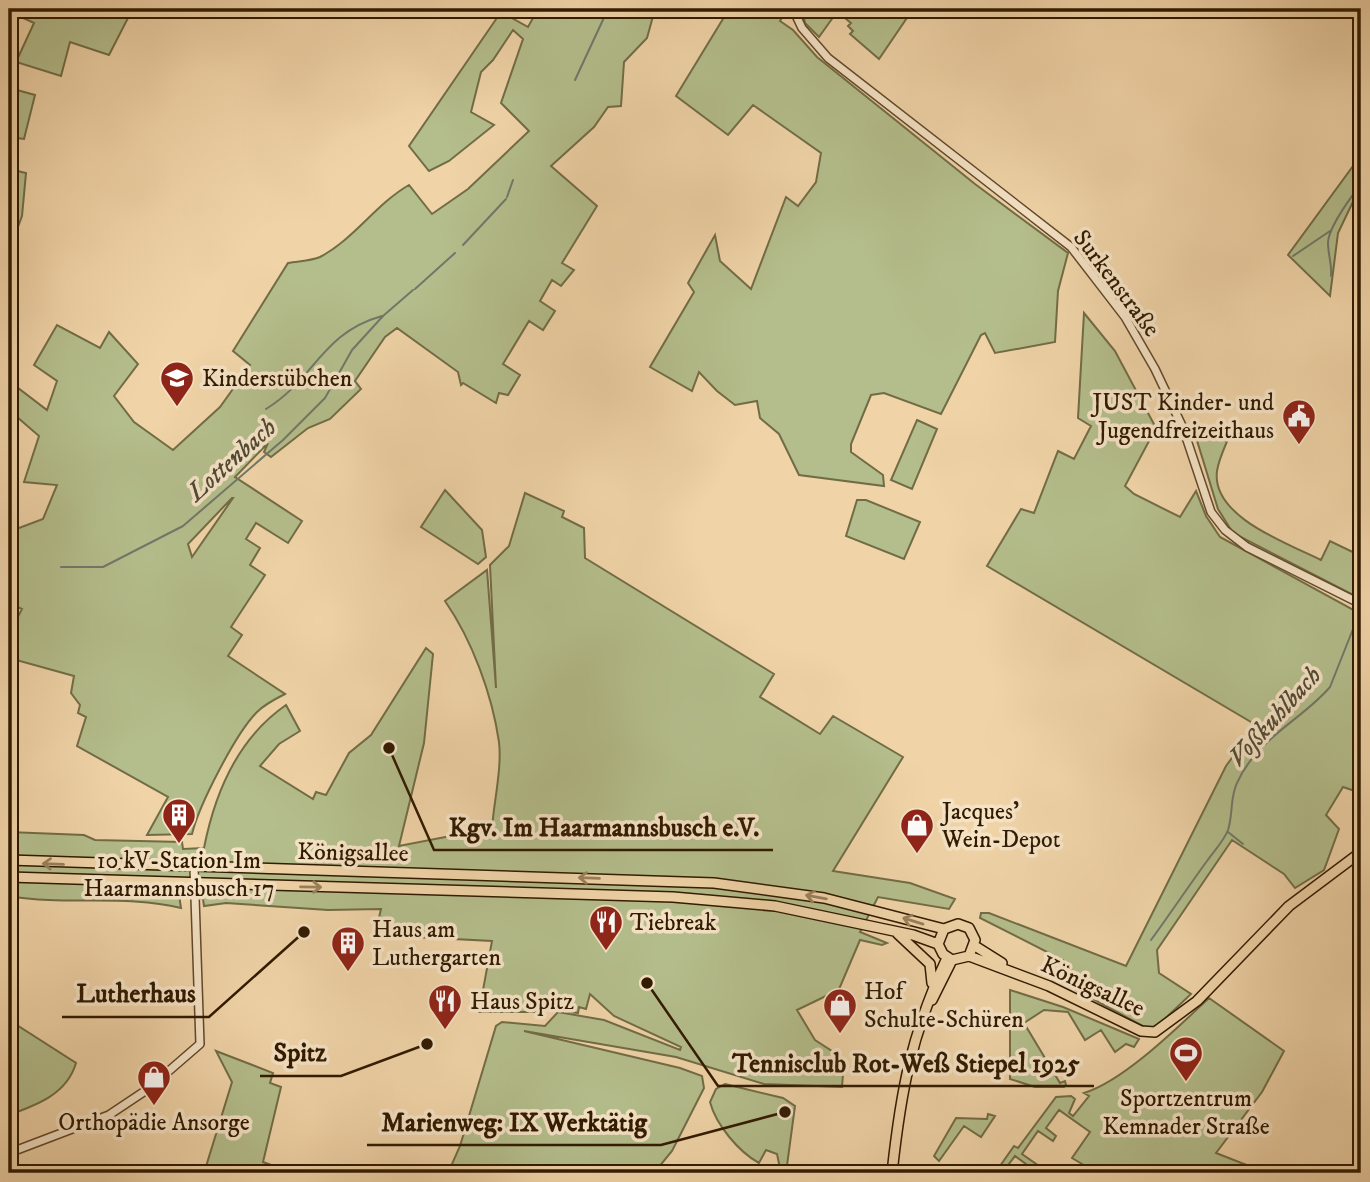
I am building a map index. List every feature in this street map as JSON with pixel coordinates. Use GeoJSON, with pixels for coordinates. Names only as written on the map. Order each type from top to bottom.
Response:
{"type":"FeatureCollection","features":[{"type":"Feature","properties":{"kind":"main road","name":"Königsallee"},"geometry":{"type":"LineString","coordinates":[[9,860],[194,868],[703,882],[822,898],[944,929],[951,924],[965,926],[974,936],[975,946],[1016,971],[1141,1031],[1155,1032],[1205,993],[1289,906],[1361,852]]}},
{"type":"Feature","properties":{"kind":"main road","name":"Königsallee"},"geometry":{"type":"LineString","coordinates":[[9,877],[673,897],[775,906],[894,931],[938,944]]}},
{"type":"Feature","properties":{"kind":"main road"},"geometry":{"type":"LineString","coordinates":[[944,929],[938,944],[950,959]]}},
{"type":"Feature","properties":{"kind":"main road","name":"Königsallee"},"geometry":{"type":"LineString","coordinates":[[894,931],[925,959],[933,973],[932,987]]}},
{"type":"Feature","properties":{"kind":"main road"},"geometry":{"type":"LineString","coordinates":[[892,1173],[902,1092],[911,1050],[932,987],[950,959],[969,956],[975,946]]}},
{"type":"Feature","properties":{"kind":"main road","name":"Königsallee"},"geometry":{"type":"LineString","coordinates":[[969,956],[1016,971]]}},
{"type":"Feature","properties":{"kind":"main road"},"geometry":{"type":"LineString","coordinates":[[922,1017],[950,959]]}},
{"type":"Feature","properties":{"kind":"street","name":"Surkenstraße"},"geometry":{"type":"LineString","coordinates":[[793,9],[802,28],[828,58],[1071,247],[1125,317],[1155,369],[1183,428],[1211,512],[1225,530],[1247,547],[1361,604]]}},
{"type":"Feature","properties":{"kind":"street"},"geometry":{"type":"LineString","coordinates":[[9,1153],[87,1125],[124,1107],[200,1044],[194,868]]}},
{"type":"Feature","properties":{"kind":"green space"},"geometry":{"type":"Polygon","coordinates":[[[23,9],[113,9],[129,16],[109,55],[70,42],[61,76],[16,62],[34,23],[19,16],[23,9]]]}},
{"type":"Feature","properties":{"kind":"green space"},"geometry":{"type":"Polygon","coordinates":[[[538,9],[655,9],[647,38],[624,62],[621,106],[608,107],[594,127],[551,166],[597,206],[562,263],[574,270],[561,286],[552,280],[540,301],[555,311],[543,330],[529,321],[503,364],[520,375],[508,395],[499,393],[496,403],[463,383],[461,385],[458,372],[397,328],[385,337],[355,381],[361,389],[330,419],[308,428],[271,457],[264,452],[268,443],[235,477],[302,521],[288,543],[256,523],[246,539],[260,548],[250,565],[265,575],[231,627],[242,635],[228,656],[285,694],[260,709],[248,722],[210,788],[192,834],[147,835],[168,797],[77,746],[86,717],[78,713],[80,705],[71,693],[74,676],[9,658],[9,634],[22,609],[9,603],[9,528],[11,531],[43,519],[57,485],[24,482],[39,436],[9,410],[9,399],[18,388],[47,410],[57,381],[34,365],[57,325],[100,348],[109,332],[138,364],[114,396],[134,422],[173,450],[220,407],[250,365],[233,351],[288,263],[320,257],[332,250],[409,185],[432,214],[468,189],[529,131],[501,103],[523,39],[513,30],[493,60],[481,72],[471,112],[494,125],[449,161],[429,171],[409,146],[501,12],[528,27],[538,9]],[[233,498],[188,544],[192,557],[233,498]]]}},
{"type":"Feature","properties":{"kind":"green space"},"geometry":{"type":"Polygon","coordinates":[[[729,9],[787,9],[780,21],[793,30],[817,57],[975,184],[1068,253],[1058,291],[1055,342],[995,353],[985,333],[981,335],[941,414],[884,393],[871,395],[851,444],[851,452],[883,475],[884,486],[799,475],[779,434],[760,418],[757,401],[735,405],[699,372],[692,391],[650,367],[694,292],[688,283],[715,235],[720,261],[751,289],[786,197],[798,206],[816,182],[821,153],[753,105],[728,135],[676,96],[729,9]]]}},
{"type":"Feature","properties":{"kind":"green space"},"geometry":{"type":"Polygon","coordinates":[[[802,9],[839,9],[819,37],[805,23],[802,9]]]}},
{"type":"Feature","properties":{"kind":"green space"},"geometry":{"type":"Polygon","coordinates":[[[843,9],[913,9],[879,59],[850,34],[853,31],[848,26],[851,23],[840,14],[843,9]]]}},
{"type":"Feature","properties":{"kind":"green space"},"geometry":{"type":"Polygon","coordinates":[[[17,90],[35,95],[24,139],[9,137],[9,108],[14,106],[17,90]]]}},
{"type":"Feature","properties":{"kind":"green space"},"geometry":{"type":"Polygon","coordinates":[[[1361,145],[1361,185],[1338,233],[1330,296],[1288,255],[1353,166],[1361,145]]]}},
{"type":"Feature","properties":{"kind":"green space"},"geometry":{"type":"Polygon","coordinates":[[[9,169],[26,173],[22,216],[9,251],[9,169]]]}},
{"type":"Feature","properties":{"kind":"green space"},"geometry":{"type":"Polygon","coordinates":[[[1084,313],[1115,351],[1156,428],[1125,486],[1134,494],[1180,517],[1196,491],[1206,516],[1220,537],[1361,614],[1361,793],[1343,787],[1326,815],[1339,829],[1324,870],[1295,888],[1284,874],[1232,840],[1157,950],[1159,973],[1191,994],[1152,1031],[1076,990],[1076,975],[1063,960],[980,918],[981,913],[989,913],[1126,966],[1226,766],[1256,725],[987,566],[1021,509],[1034,513],[1058,451],[1074,459],[1091,426],[1078,418],[1084,313]]]}},
{"type":"Feature","properties":{"kind":"green space"},"geometry":{"type":"Polygon","coordinates":[[[917,420],[937,429],[912,489],[891,480],[917,420]]]}},
{"type":"Feature","properties":{"kind":"green space"},"geometry":{"type":"Polygon","coordinates":[[[1232,429],[1217,471],[1218,487],[1226,502],[1255,527],[1321,560],[1330,541],[1361,556],[1361,599],[1233,533],[1218,509],[1195,434],[1232,429]]]}},
{"type":"Feature","properties":{"kind":"green space"},"geometry":{"type":"Polygon","coordinates":[[[445,490],[482,530],[486,557],[478,564],[421,527],[445,490]]]}},
{"type":"Feature","properties":{"kind":"green space"},"geometry":{"type":"Polygon","coordinates":[[[525,493],[564,511],[562,517],[584,528],[585,558],[774,674],[760,697],[820,734],[833,716],[903,757],[833,871],[910,883],[955,899],[949,909],[878,897],[860,932],[887,943],[882,945],[860,940],[834,1001],[826,996],[797,1010],[815,1040],[838,1055],[834,1069],[843,1074],[842,1087],[764,1084],[676,1057],[524,1031],[680,1068],[702,1076],[704,1088],[672,1151],[654,1173],[448,1173],[460,1146],[496,1026],[502,1022],[545,1026],[558,1012],[604,1020],[680,1050],[681,1047],[614,1016],[590,994],[586,1009],[579,1007],[578,1013],[544,1008],[543,1012],[479,1012],[492,941],[375,935],[381,909],[328,910],[226,903],[204,906],[203,899],[179,895],[181,908],[139,902],[9,896],[9,832],[84,835],[95,840],[182,842],[183,849],[204,848],[215,807],[231,768],[254,733],[286,705],[300,731],[279,744],[260,766],[313,799],[316,792],[326,795],[349,753],[371,735],[426,648],[433,654],[424,743],[399,846],[492,828],[499,763],[496,724],[472,650],[445,601],[487,570],[496,688],[490,565],[509,546],[525,493]]]}},
{"type":"Feature","properties":{"kind":"green space"},"geometry":{"type":"Polygon","coordinates":[[[857,500],[866,500],[920,522],[904,559],[846,536],[857,500]]]}},
{"type":"Feature","properties":{"kind":"green space"},"geometry":{"type":"Polygon","coordinates":[[[1010,990],[1063,1007],[1139,1039],[1134,1047],[1126,1044],[1115,1052],[1101,1030],[1085,1040],[1068,1012],[1044,1010],[1024,1023],[1060,1083],[1065,1081],[1066,1085],[1035,1087],[1010,1079],[1010,990]]]}},
{"type":"Feature","properties":{"kind":"green space","name":"Sportzentrum Kemnader Straße"},"geometry":{"type":"Polygon","coordinates":[[[1209,998],[1284,1051],[1262,1092],[1216,1153],[1267,1173],[1076,1173],[1082,1164],[1072,1158],[1090,1132],[1059,1110],[1046,1128],[1056,1136],[1053,1141],[1038,1131],[1022,1154],[1049,1173],[1037,1172],[1015,1156],[1006,1168],[1013,1173],[1002,1173],[1004,1169],[1000,1166],[1014,1146],[1018,1148],[1056,1097],[1071,1096],[1075,1099],[1069,1113],[1073,1116],[1089,1096],[1084,1093],[1100,1087],[1133,1065],[1209,998]]]}},
{"type":"Feature","properties":{"kind":"green space"},"geometry":{"type":"Polygon","coordinates":[[[9,1020],[76,1063],[66,1083],[50,1097],[9,1115],[9,1020]]]}},
{"type":"Feature","properties":{"kind":"green space"},"geometry":{"type":"Polygon","coordinates":[[[216,1051],[273,1073],[270,1083],[281,1087],[263,1162],[293,1173],[204,1173],[232,1082],[216,1051]]]}},
{"type":"Feature","properties":{"kind":"green space"},"geometry":{"type":"Polygon","coordinates":[[[725,1084],[783,1098],[795,1106],[786,1173],[781,1173],[777,1154],[766,1150],[759,1163],[744,1152],[723,1129],[710,1102],[716,1089],[725,1084]]]}},
{"type":"Feature","properties":{"kind":"green space"},"geometry":{"type":"Polygon","coordinates":[[[988,1114],[995,1116],[981,1137],[964,1126],[939,1161],[934,1156],[956,1118],[987,1119],[988,1114]]]}},
{"type":"Feature","properties":{"kind":"waterway","name":"Lottenbach"},"geometry":{"type":"LineString","coordinates":[[575,80],[608,9]]}},
{"type":"Feature","properties":{"kind":"waterway","name":"Lottenbach"},"geometry":{"type":"LineString","coordinates":[[507,197],[513,180]]}},
{"type":"Feature","properties":{"kind":"waterway"},"geometry":{"type":"LineString","coordinates":[[1331,276],[1329,237],[1341,212],[1361,185]]}},
{"type":"Feature","properties":{"kind":"waterway","name":"Lottenbach"},"geometry":{"type":"LineString","coordinates":[[463,245],[506,199]]}},
{"type":"Feature","properties":{"kind":"waterway"},"geometry":{"type":"LineString","coordinates":[[1293,256],[1330,231]]}},
{"type":"Feature","properties":{"kind":"waterway","name":"Lottenbach"},"geometry":{"type":"LineString","coordinates":[[415,289],[455,253]]}},
{"type":"Feature","properties":{"kind":"waterway","name":"Lottenbach"},"geometry":{"type":"LineString","coordinates":[[61,567],[103,567],[183,526],[283,440],[325,398],[352,350],[383,316],[413,290]]}},
{"type":"Feature","properties":{"kind":"waterway","name":"Lottenbach"},"geometry":{"type":"LineString","coordinates":[[266,409],[283,397],[345,333],[382,316]]}},
{"type":"Feature","properties":{"kind":"waterway","name":"Voßkuhlbach"},"geometry":{"type":"LineString","coordinates":[[1151,940],[1226,834],[1235,788],[1246,767],[1268,741],[1330,687],[1357,619]]}},
{"type":"Feature","properties":{"kind":"waterway"},"geometry":{"type":"LineString","coordinates":[[1228,832],[1243,844]]}},
{"type":"Feature","properties":{"kind":"place","name":"Kinderstübchen"},"geometry":{"type":"Point","coordinates":[177,408]}},
{"type":"Feature","properties":{"kind":"place","name":"JUST Kinder- und Jugendfreizeithaus"},"geometry":{"type":"Point","coordinates":[1299,446]}},
{"type":"Feature","properties":{"kind":"place","name":"Kgv. Im Haarmannsbusch e.V."},"geometry":{"type":"Point","coordinates":[389,748]}},
{"type":"Feature","properties":{"kind":"place","name":"10 kV-Station Im Haarmannsbusch 17"},"geometry":{"type":"Point","coordinates":[179,845]}},
{"type":"Feature","properties":{"kind":"place","name":"Jacques’ Wein-Depot"},"geometry":{"type":"Point","coordinates":[917,855]}},
{"type":"Feature","properties":{"kind":"place","name":"Lutherhaus"},"geometry":{"type":"Point","coordinates":[304,932]}},
{"type":"Feature","properties":{"kind":"place","name":"Tiebreak"},"geometry":{"type":"Point","coordinates":[606,952]}},
{"type":"Feature","properties":{"kind":"place","name":"Haus am Luthergarten"},"geometry":{"type":"Point","coordinates":[348,973]}},
{"type":"Feature","properties":{"kind":"place","name":"Tennisclub Rot-Weß Stiepel 1925"},"geometry":{"type":"Point","coordinates":[647,983]}},
{"type":"Feature","properties":{"kind":"place","name":"Haus Spitz"},"geometry":{"type":"Point","coordinates":[445,1031]}},
{"type":"Feature","properties":{"kind":"place","name":"Hof Schulte-Schüren"},"geometry":{"type":"Point","coordinates":[840,1035]}},
{"type":"Feature","properties":{"kind":"place","name":"Spitz"},"geometry":{"type":"Point","coordinates":[427,1044]}},
{"type":"Feature","properties":{"kind":"place","name":"Sportzentrum Kemnader Straße"},"geometry":{"type":"Point","coordinates":[1186,1083]}},
{"type":"Feature","properties":{"kind":"place","name":"Orthopädie Ansorge"},"geometry":{"type":"Point","coordinates":[154,1107]}},
{"type":"Feature","properties":{"kind":"place","name":"Marienweg: IX Werktätig"},"geometry":{"type":"Point","coordinates":[785,1112]}}]}
